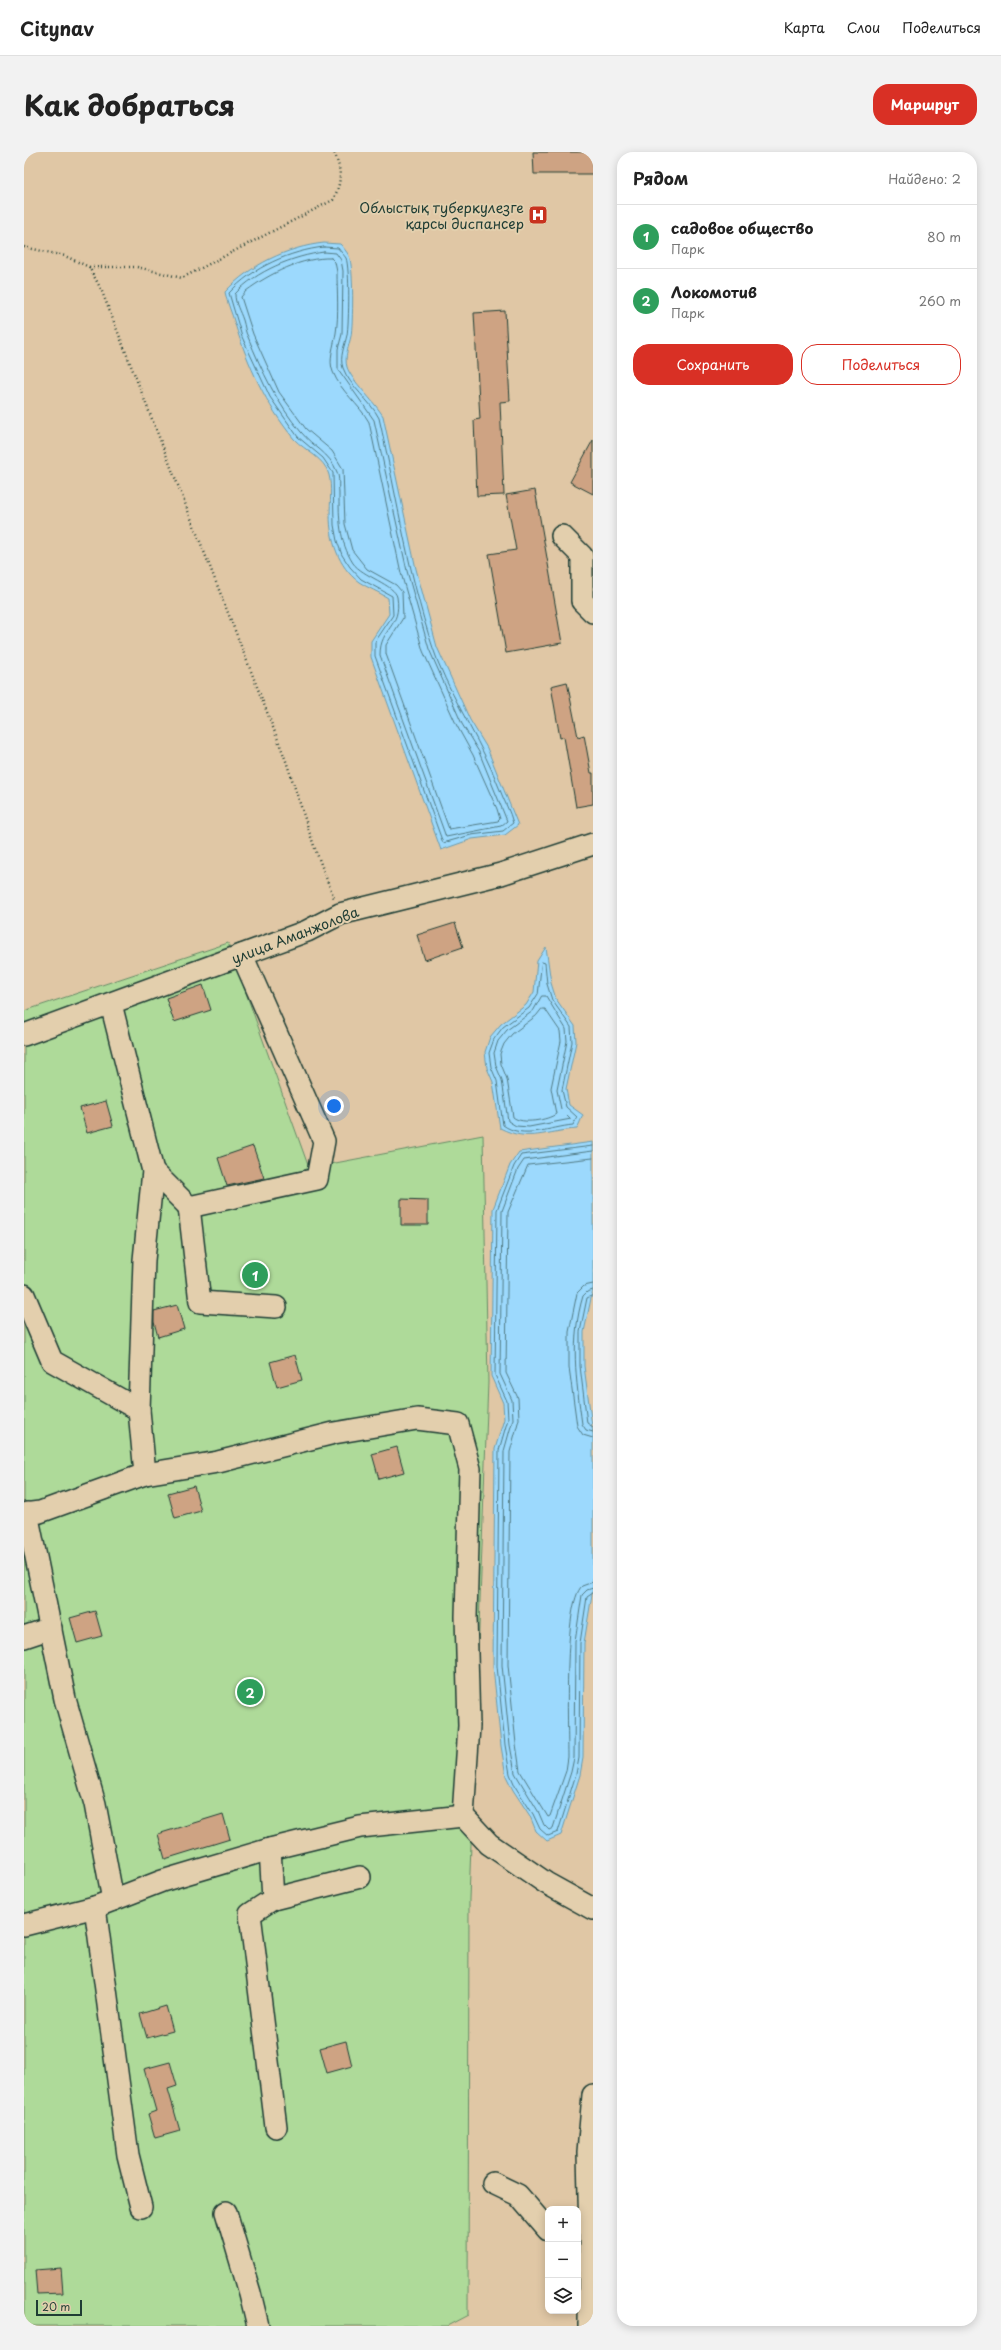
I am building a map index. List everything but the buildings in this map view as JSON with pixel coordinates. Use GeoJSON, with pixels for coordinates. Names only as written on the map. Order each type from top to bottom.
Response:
{"type":"FeatureCollection","features":[{"type":"Feature","properties":{"kind":"street"},"geometry":{"type":"LineString","coordinates":[[562,536],[582,556],[582,601],[593,612]]}},
{"type":"Feature","properties":{"kind":"street","name":"улица Аманжолова"},"geometry":{"type":"LineString","coordinates":[[24,1035],[307,931],[340,914],[500,874],[593,844]]}},
{"type":"Feature","properties":{"kind":"street"},"geometry":{"type":"LineString","coordinates":[[189,1207],[317,1179],[324,1141],[242,955]]}},
{"type":"Feature","properties":{"kind":"street"},"geometry":{"type":"LineString","coordinates":[[111,1004],[153,1171],[144,1260],[139,1410],[145,1474]]}},
{"type":"Feature","properties":{"kind":"street"},"geometry":{"type":"LineString","coordinates":[[153,1171],[189,1207],[200,1302],[276,1307]]}},
{"type":"Feature","properties":{"kind":"street"},"geometry":{"type":"LineString","coordinates":[[24,1295],[52,1360],[139,1410]]}},
{"type":"Feature","properties":{"kind":"street"},"geometry":{"type":"LineString","coordinates":[[141,2207],[128,2154],[95,1804],[65,1699],[26,1514],[40,1512],[145,1474],[218,1462],[334,1433],[417,1419],[458,1424],[470,1469],[466,1617],[469,1726],[463,1816],[489,1844],[546,1883],[593,1909]]}},
{"type":"Feature","properties":{"kind":"street"},"geometry":{"type":"LineString","coordinates":[[24,1637],[51,1628]]}},
{"type":"Feature","properties":{"kind":"street"},"geometry":{"type":"LineString","coordinates":[[24,1924],[104,1903],[162,1881],[270,1849],[360,1827],[463,1816]]}},
{"type":"Feature","properties":{"kind":"street"},"geometry":{"type":"LineString","coordinates":[[270,1849],[273,1899]]}},
{"type":"Feature","properties":{"kind":"street"},"geometry":{"type":"LineString","coordinates":[[276,2127],[250,1914],[273,1899],[360,1877]]}},
{"type":"Feature","properties":{"kind":"street"},"geometry":{"type":"LineString","coordinates":[[589,2326],[584,2273],[588,2152],[593,2095]]}},
{"type":"Feature","properties":{"kind":"street"},"geometry":{"type":"LineString","coordinates":[[493,2183],[518,2195],[545,2226]]}},
{"type":"Feature","properties":{"kind":"street"},"geometry":{"type":"LineString","coordinates":[[226,2212],[250,2293],[258,2326]]}},
{"type":"Feature","properties":{"kind":"path"},"geometry":{"type":"LineString","coordinates":[[24,247],[65,256],[89,267],[137,267],[182,278],[333,200],[340,185],[339,165],[334,152]]}},
{"type":"Feature","properties":{"kind":"path"},"geometry":{"type":"LineString","coordinates":[[89,267],[101,289],[285,758],[314,846],[340,914]]}},
{"type":"Feature","properties":{"kind":"green space"},"geometry":{"type":"Polygon","coordinates":[[[228,943],[309,1168],[483,1135],[488,1382],[469,1899],[468,2315],[447,2326],[24,2326],[24,1011],[228,943]]]}},
{"type":"Feature","properties":{"kind":"water"},"geometry":{"type":"Polygon","coordinates":[[[324,243],[340,244],[349,256],[351,262],[353,308],[352,330],[346,355],[347,367],[353,378],[383,416],[416,569],[437,647],[470,720],[487,748],[518,825],[505,835],[472,839],[441,850],[371,657],[371,641],[389,614],[388,598],[359,582],[346,569],[341,561],[334,543],[330,524],[331,495],[327,469],[319,459],[294,439],[266,398],[240,339],[227,300],[225,292],[235,282],[258,266],[283,253],[310,245],[324,243]]]}},
{"type":"Feature","properties":{"kind":"water"},"geometry":{"type":"Polygon","coordinates":[[[546,947],[551,983],[556,999],[575,1026],[576,1042],[566,1089],[569,1105],[583,1115],[577,1129],[538,1135],[520,1135],[500,1128],[493,1082],[487,1068],[485,1052],[490,1037],[501,1024],[526,1005],[534,992],[537,961],[546,947]]]}},
{"type":"Feature","properties":{"kind":"water"},"geometry":{"type":"Polygon","coordinates":[[[593,1142],[593,1289],[584,1332],[584,1366],[593,1434],[593,1588],[584,1643],[583,1758],[580,1775],[561,1835],[547,1841],[536,1831],[530,1816],[513,1790],[506,1776],[501,1746],[493,1666],[495,1449],[504,1419],[503,1403],[491,1376],[493,1209],[510,1165],[519,1152],[593,1142]]]}},
{"type":"Feature","properties":{"kind":"place","name":"Облыстық туберкулезге қарсы диспансер"},"geometry":{"type":"Point","coordinates":[538,215]}},
{"type":"Feature","properties":{"kind":"place","name":"садовое общество"},"geometry":{"type":"Point","coordinates":[255,1275]}},
{"type":"Feature","properties":{"kind":"place","name":"Локомотив"},"geometry":{"type":"Point","coordinates":[250,1692]}}]}
